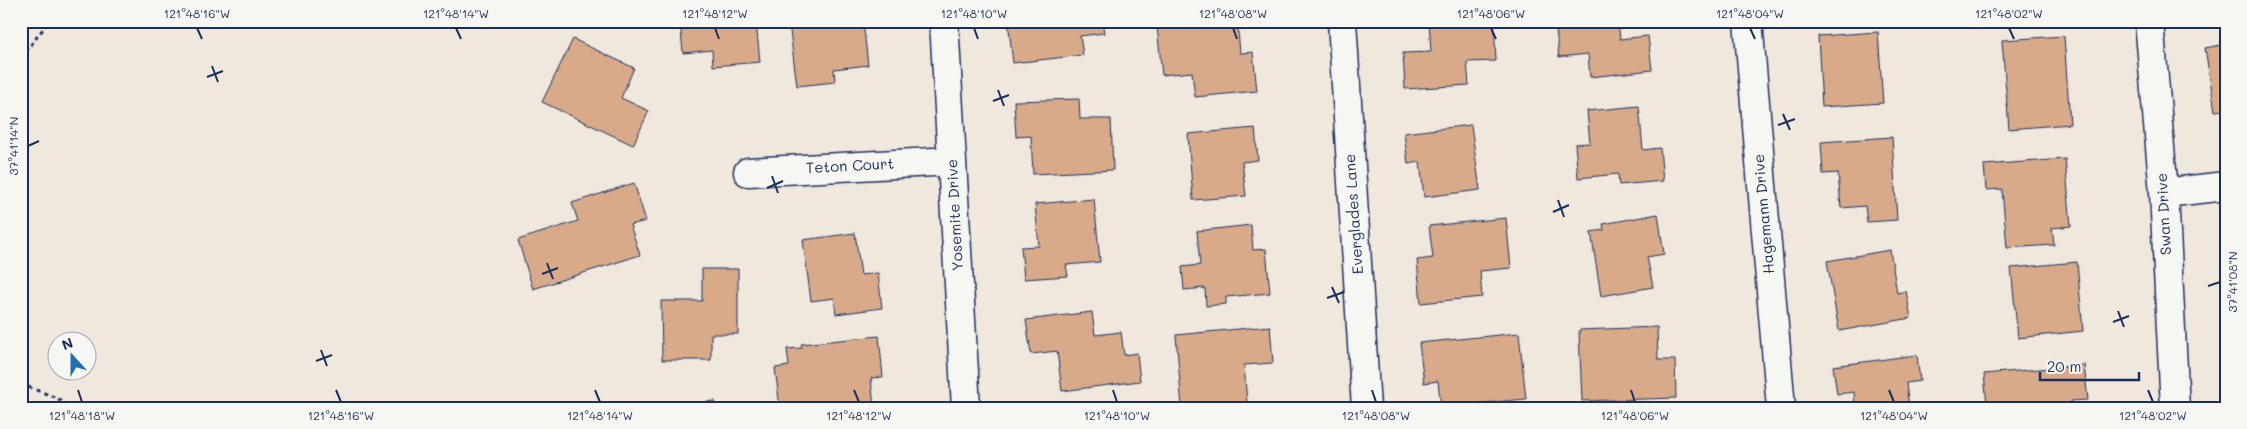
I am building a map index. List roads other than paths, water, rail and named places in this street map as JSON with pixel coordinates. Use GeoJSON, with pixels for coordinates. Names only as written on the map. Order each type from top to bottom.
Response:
{"type":"FeatureCollection","features":[{"type":"Feature","properties":{"kind":"street","name":"Yosemite Drive"},"geometry":{"type":"LineString","coordinates":[[944,21],[966,408]]}},
{"type":"Feature","properties":{"kind":"street","name":"Everglades Lane"},"geometry":{"type":"LineString","coordinates":[[1342,21],[1366,408]]}},
{"type":"Feature","properties":{"kind":"street","name":"Hagemann Drive"},"geometry":{"type":"LineString","coordinates":[[1748,21],[1781,408]]}},
{"type":"Feature","properties":{"kind":"street","name":"Swan Drive"},"geometry":{"type":"LineString","coordinates":[[2150,21],[2164,193],[2175,408]]}},
{"type":"Feature","properties":{"kind":"street","name":"Teton Court"},"geometry":{"type":"LineString","coordinates":[[748,172],[952,161]]}},
{"type":"Feature","properties":{"kind":"street"},"geometry":{"type":"LineString","coordinates":[[2164,193],[2226,186]]}}]}
